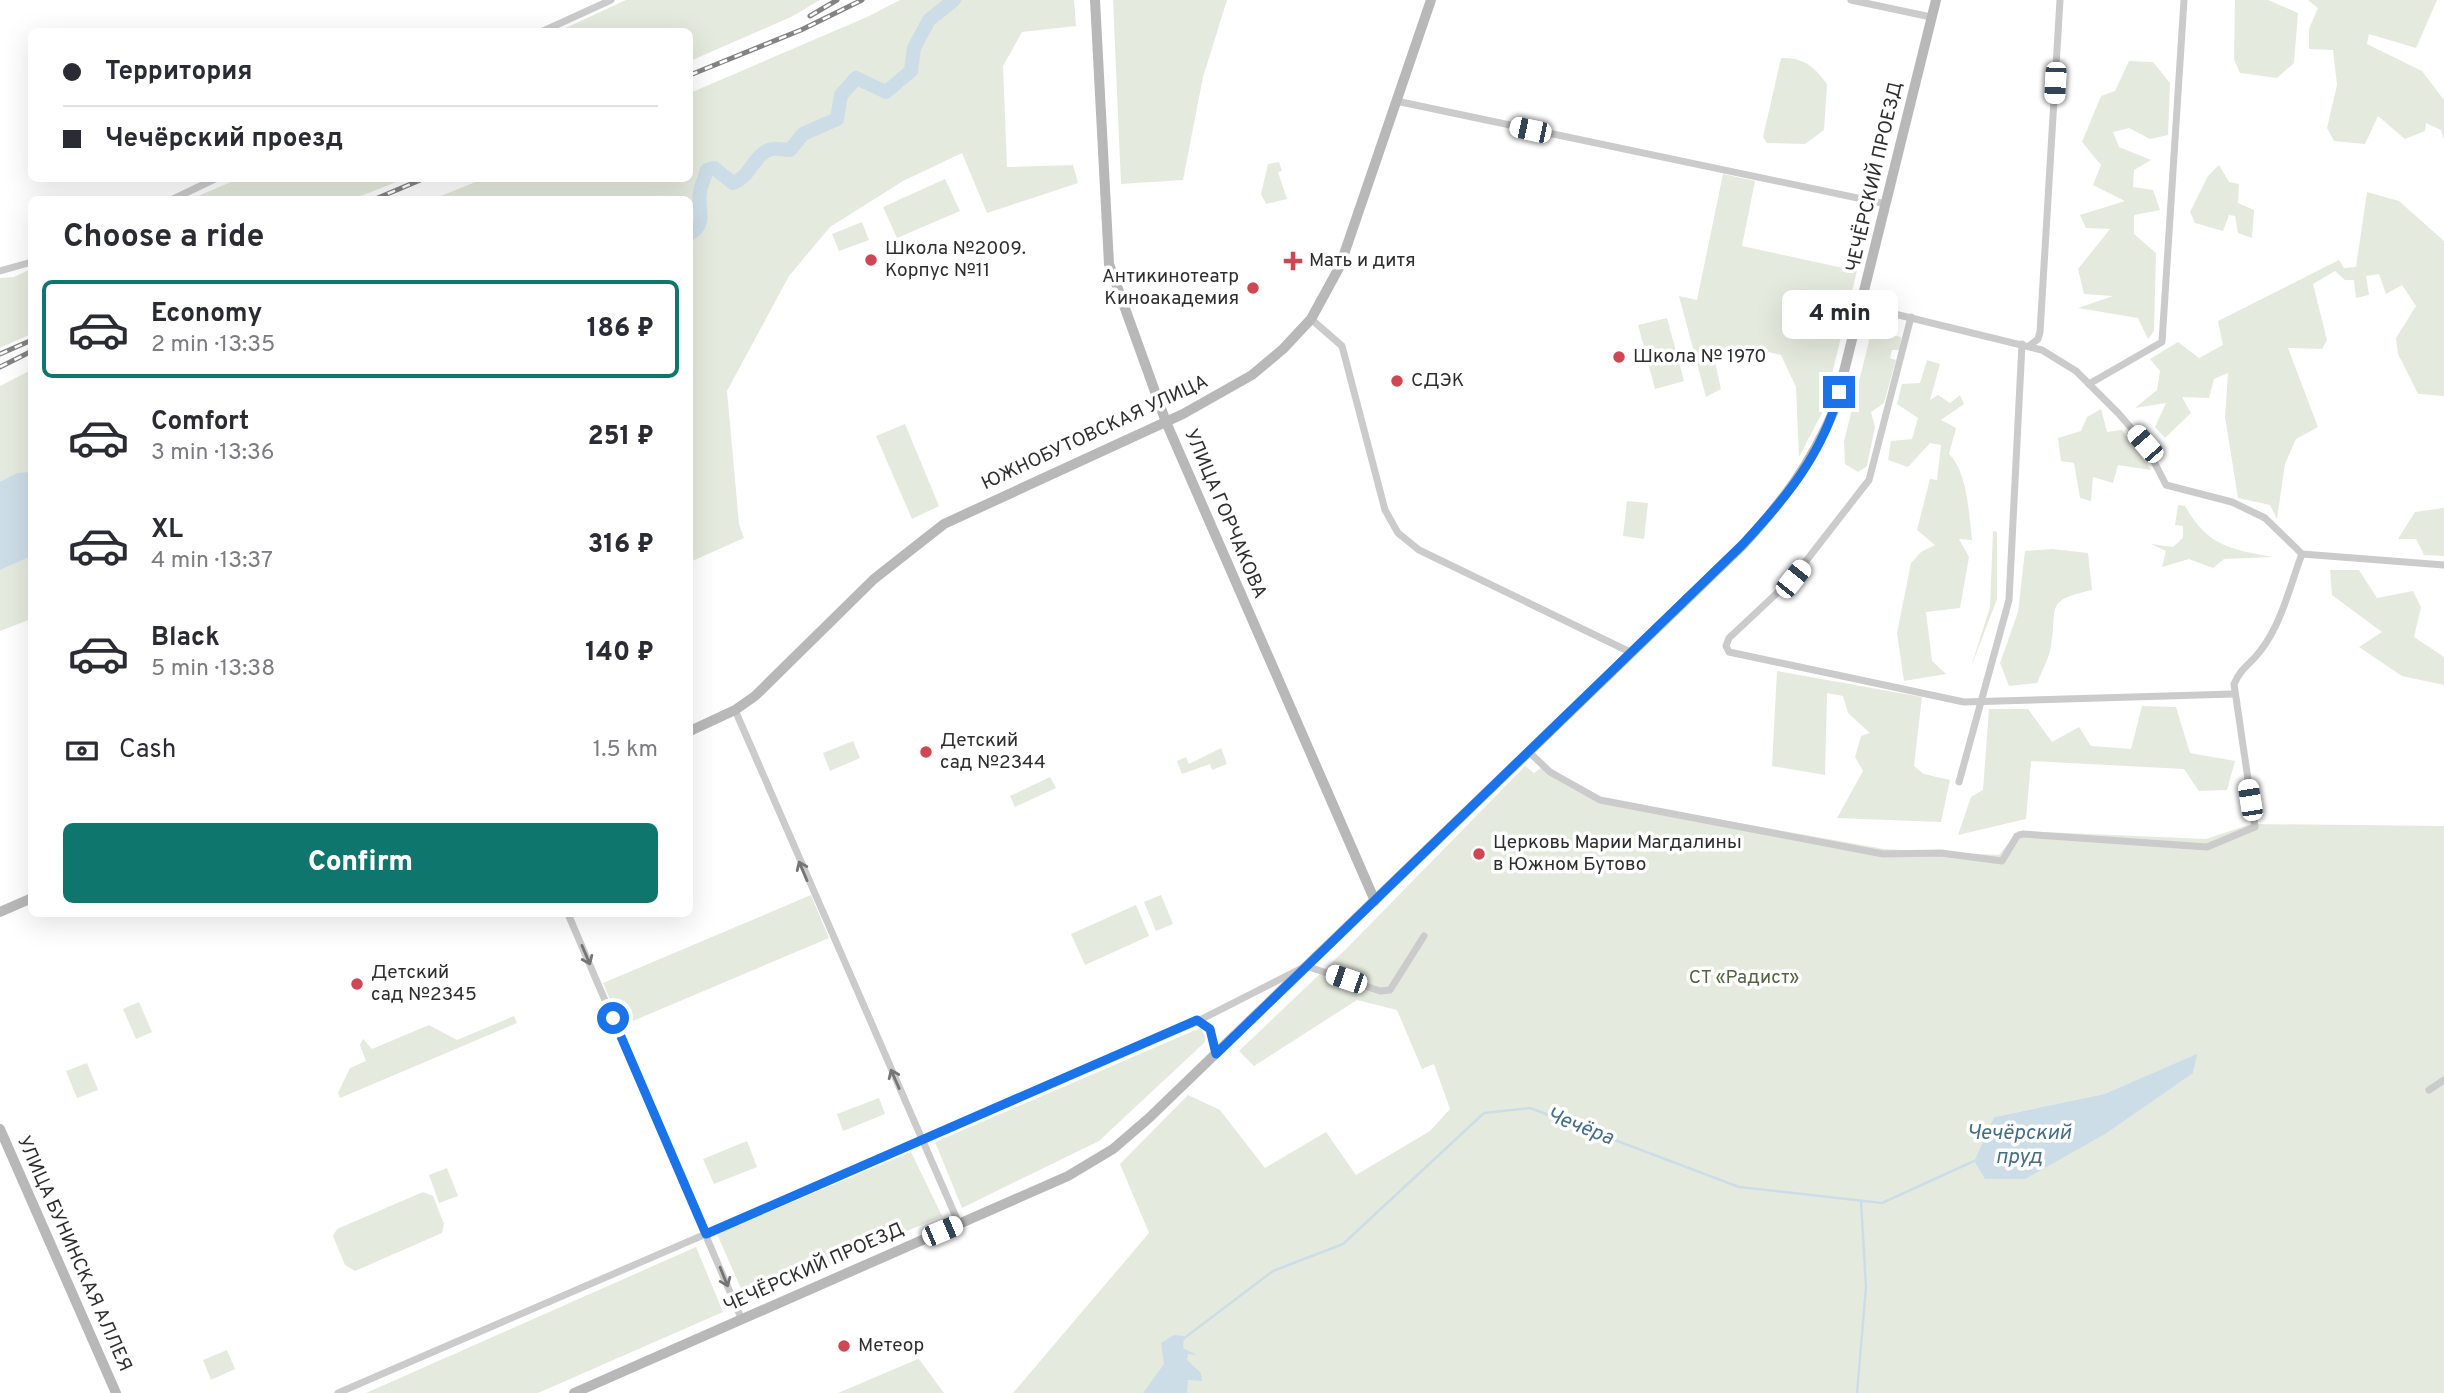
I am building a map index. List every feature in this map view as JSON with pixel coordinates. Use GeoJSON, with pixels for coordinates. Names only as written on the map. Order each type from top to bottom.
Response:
{"type":"FeatureCollection","features":[{"type":"Feature","properties":{"kind":"street"},"geometry":{"type":"LineString","coordinates":[[550,28],[611,0]]}},
{"type":"Feature","properties":{"kind":"street","name":"УЛИЦА ГОРЧАКОВА"},"geometry":{"type":"LineString","coordinates":[[1095,0],[1109,264],[1166,422],[1375,901]]}},
{"type":"Feature","properties":{"kind":"street","name":"ЮЖНОБУТОВСКАЯ УЛИЦА"},"geometry":{"type":"LineString","coordinates":[[693,730],[734,710],[754,696],[874,579],[944,524],[1166,422],[1252,375],[1283,349],[1311,319],[1340,266],[1431,0]]}},
{"type":"Feature","properties":{"kind":"street"},"geometry":{"type":"LineString","coordinates":[[1851,0],[1931,17]]}},
{"type":"Feature","properties":{"kind":"street","name":"ЧЕЧЁРСКИЙ ПРОЕЗД"},"geometry":{"type":"LineString","coordinates":[[574,1393],[1068,1176],[1113,1149],[1216,1054],[1742,545],[1795,485],[1817,450],[1835,408],[1863,306],[1936,0]]}},
{"type":"Feature","properties":{"kind":"street"},"geometry":{"type":"LineString","coordinates":[[2025,345],[2038,339],[2040,332],[2060,0]]}},
{"type":"Feature","properties":{"kind":"street"},"geometry":{"type":"LineString","coordinates":[[2089,384],[2162,342],[2184,0]]}},
{"type":"Feature","properties":{"kind":"street"},"geometry":{"type":"LineString","coordinates":[[1396,101],[1886,204]]}},
{"type":"Feature","properties":{"kind":"street"},"geometry":{"type":"LineString","coordinates":[[179,196],[209,182]]}},
{"type":"Feature","properties":{"kind":"street"},"geometry":{"type":"LineString","coordinates":[[0,271],[28,263]]}},
{"type":"Feature","properties":{"kind":"street"},"geometry":{"type":"LineString","coordinates":[[1863,306],[2042,350],[2076,372],[2145,444],[2166,485],[2232,502],[2265,518],[2302,554],[2444,565]]}},
{"type":"Feature","properties":{"kind":"street"},"geometry":{"type":"LineString","coordinates":[[1911,317],[1869,481],[1793,579],[1729,638],[1726,646],[1729,652],[1964,702],[2233,694]]}},
{"type":"Feature","properties":{"kind":"street"},"geometry":{"type":"LineString","coordinates":[[1311,319],[1342,346],[1385,510],[1398,533],[1419,550],[1630,652]]}},
{"type":"Feature","properties":{"kind":"street"},"geometry":{"type":"LineString","coordinates":[[1959,782],[2009,600],[2025,345]]}},
{"type":"Feature","properties":{"kind":"street"},"geometry":{"type":"LineString","coordinates":[[1529,752],[1550,772],[1600,800],[1883,854],[1941,853],[2002,860],[2017,836],[2023,834],[2207,847],[2255,827],[2233,694],[2241,668],[2260,651],[2274,628],[2302,554]]}},
{"type":"Feature","properties":{"kind":"street"},"geometry":{"type":"LineString","coordinates":[[734,710],[959,1224]]}},
{"type":"Feature","properties":{"kind":"street"},"geometry":{"type":"LineString","coordinates":[[0,912],[28,900]]}},
{"type":"Feature","properties":{"kind":"street"},"geometry":{"type":"LineString","coordinates":[[569,917],[742,1320]]}},
{"type":"Feature","properties":{"kind":"street"},"geometry":{"type":"LineString","coordinates":[[338,1393],[922,1142],[1246,998],[1306,966],[1386,991],[1396,981],[1424,936]]}},
{"type":"Feature","properties":{"kind":"street"},"geometry":{"type":"LineString","coordinates":[[1197,1020],[1210,1029],[1216,1054]]}},
{"type":"Feature","properties":{"kind":"street"},"geometry":{"type":"LineString","coordinates":[[2429,1090],[2444,1080]]}},
{"type":"Feature","properties":{"kind":"street","name":"УЛИЦА БУНИНСКАЯ АЛЛЕЯ"},"geometry":{"type":"LineString","coordinates":[[0,1129],[116,1393]]}},
{"type":"Feature","properties":{"kind":"green space"},"geometry":{"type":"Polygon","coordinates":[[[626,0],[820,0],[791,17],[693,60],[693,28],[565,28],[626,0]]]}},
{"type":"Feature","properties":{"kind":"green space"},"geometry":{"type":"Polygon","coordinates":[[[900,0],[1074,0],[1076,26],[1022,32],[1003,66],[1007,167],[1073,165],[1078,183],[987,213],[962,153],[903,181],[830,227],[789,276],[727,391],[739,524],[744,538],[693,561],[693,196],[441,196],[476,182],[693,182],[693,92],[867,17],[900,0]]]}},
{"type":"Feature","properties":{"kind":"green space"},"geometry":{"type":"Polygon","coordinates":[[[1113,0],[1227,0],[1203,77],[1183,180],[1121,184],[1113,0]]]}},
{"type":"Feature","properties":{"kind":"green space"},"geometry":{"type":"Polygon","coordinates":[[[2235,0],[2268,0],[2298,13],[2294,63],[2277,78],[2240,73],[2234,59],[2235,0]]]}},
{"type":"Feature","properties":{"kind":"green space"},"geometry":{"type":"Polygon","coordinates":[[[2308,0],[2437,0],[2416,48],[2369,34],[2367,44],[2422,71],[2444,100],[2444,140],[2441,130],[2426,123],[2425,131],[2405,139],[2378,116],[2365,144],[2334,141],[2327,128],[2337,85],[2333,50],[2309,49],[2309,29],[2318,8],[2308,0]]]}},
{"type":"Feature","properties":{"kind":"green space"},"geometry":{"type":"Polygon","coordinates":[[[1781,58],[1808,64],[1827,84],[1824,130],[1805,144],[1767,143],[1763,137],[1781,58]]]}},
{"type":"Feature","properties":{"kind":"green space"},"geometry":{"type":"Polygon","coordinates":[[[2129,61],[2153,62],[2170,83],[2168,135],[2150,139],[2129,128],[2113,132],[2119,147],[2151,160],[2134,170],[2133,187],[2153,190],[2160,210],[2134,215],[2134,234],[2156,253],[2154,331],[2148,339],[2138,318],[2078,308],[2113,296],[2084,294],[2078,269],[2110,229],[2086,228],[2080,215],[2125,201],[2093,185],[2101,165],[2082,142],[2101,96],[2115,91],[2129,61]]]}},
{"type":"Feature","properties":{"kind":"green space"},"geometry":{"type":"Polygon","coordinates":[[[1279,162],[1282,171],[1278,172],[1287,199],[1266,204],[1261,194],[1268,164],[1279,162]]]}},
{"type":"Feature","properties":{"kind":"green space"},"geometry":{"type":"Polygon","coordinates":[[[2219,165],[2229,182],[2239,184],[2238,203],[2254,210],[2252,238],[2238,233],[2235,216],[2229,215],[2223,231],[2195,223],[2190,212],[2208,176],[2219,165]]]}},
{"type":"Feature","properties":{"kind":"green space"},"geometry":{"type":"Polygon","coordinates":[[[1723,174],[1755,181],[1742,246],[1857,271],[1823,411],[1799,457],[1796,387],[1781,355],[1739,345],[1713,353],[1721,389],[1706,397],[1679,296],[1697,300],[1723,174]]]}},
{"type":"Feature","properties":{"kind":"green space"},"geometry":{"type":"Polygon","coordinates":[[[945,179],[960,211],[897,238],[883,207],[945,179]]]}},
{"type":"Feature","properties":{"kind":"green space"},"geometry":{"type":"Polygon","coordinates":[[[231,182],[396,182],[361,196],[198,196],[231,182]]]}},
{"type":"Feature","properties":{"kind":"green space"},"geometry":{"type":"Polygon","coordinates":[[[2367,192],[2399,201],[2444,241],[2444,396],[2418,394],[2398,354],[2396,338],[2416,306],[2402,285],[2386,294],[2379,274],[2366,276],[2369,295],[2356,298],[2354,280],[2345,280],[2335,271],[2313,284],[2327,340],[2322,349],[2288,348],[2318,427],[2296,439],[2285,464],[2277,519],[2270,505],[2238,498],[2225,417],[2228,373],[2214,379],[2209,398],[2182,397],[2191,413],[2165,438],[2155,427],[2166,403],[2135,408],[2157,390],[2160,371],[2150,359],[2178,342],[2199,358],[2223,345],[2218,321],[2339,260],[2344,268],[2356,267],[2367,192]]]}},
{"type":"Feature","properties":{"kind":"green space"},"geometry":{"type":"Polygon","coordinates":[[[862,222],[869,240],[839,251],[832,234],[862,222]]]}},
{"type":"Feature","properties":{"kind":"green space"},"geometry":{"type":"Polygon","coordinates":[[[28,270],[28,335],[0,348],[0,278],[14,277],[28,270]]]}},
{"type":"Feature","properties":{"kind":"green space"},"geometry":{"type":"Polygon","coordinates":[[[1667,318],[1684,381],[1655,389],[1638,325],[1667,318]]]}},
{"type":"Feature","properties":{"kind":"green space"},"geometry":{"type":"Polygon","coordinates":[[[1878,326],[1886,334],[1901,337],[1900,350],[1892,350],[1890,358],[1896,360],[1884,403],[1871,412],[1875,427],[1867,466],[1858,472],[1845,464],[1844,441],[1871,333],[1878,326]]]}},
{"type":"Feature","properties":{"kind":"green space"},"geometry":{"type":"Polygon","coordinates":[[[1927,360],[1940,364],[1930,400],[1938,395],[1950,403],[1960,395],[1964,404],[1941,420],[1956,428],[1949,454],[1964,483],[1972,540],[1959,539],[1969,557],[1960,608],[1926,612],[1932,661],[1946,674],[1904,681],[1897,633],[1911,563],[1921,552],[1935,545],[1917,530],[1930,479],[1937,480],[1941,445],[1930,443],[1908,467],[1888,460],[1891,441],[1912,439],[1918,418],[1897,404],[1902,384],[1920,383],[1927,360]]]}},
{"type":"Feature","properties":{"kind":"green space"},"geometry":{"type":"Polygon","coordinates":[[[28,372],[28,620],[0,631],[0,386],[28,372]]]}},
{"type":"Feature","properties":{"kind":"green space"},"geometry":{"type":"Polygon","coordinates":[[[2101,409],[2107,432],[2122,430],[2151,470],[2118,465],[2113,483],[2093,477],[2091,501],[2080,498],[2074,463],[2061,461],[2058,438],[2081,431],[2087,417],[2101,409]]]}},
{"type":"Feature","properties":{"kind":"green space"},"geometry":{"type":"Polygon","coordinates":[[[905,424],[939,506],[912,519],[876,436],[905,424]]]}},
{"type":"Feature","properties":{"kind":"green space"},"geometry":{"type":"Polygon","coordinates":[[[1627,501],[1648,503],[1644,539],[1623,536],[1627,501]]]}},
{"type":"Feature","properties":{"kind":"green space"},"geometry":{"type":"Polygon","coordinates":[[[2178,505],[2185,506],[2202,530],[2221,544],[2273,557],[2224,559],[2213,568],[2189,559],[2162,567],[2166,551],[2151,544],[2173,547],[2183,538],[2183,526],[2175,525],[2178,505]]]}},
{"type":"Feature","properties":{"kind":"green space"},"geometry":{"type":"Polygon","coordinates":[[[2444,508],[2444,556],[2424,555],[2416,539],[2398,539],[2415,512],[2444,508]]]}},
{"type":"Feature","properties":{"kind":"green space"},"geometry":{"type":"Polygon","coordinates":[[[1993,531],[1997,532],[1997,599],[1971,667],[1990,607],[1993,531]]]}},
{"type":"Feature","properties":{"kind":"green space"},"geometry":{"type":"Polygon","coordinates":[[[2052,549],[2088,553],[2092,590],[2066,598],[2056,607],[2050,651],[2037,683],[2009,686],[2000,663],[2018,612],[2025,551],[2052,549]]]}},
{"type":"Feature","properties":{"kind":"green space"},"geometry":{"type":"Polygon","coordinates":[[[2330,570],[2359,570],[2377,598],[2413,591],[2421,607],[2414,637],[2444,657],[2444,685],[2402,676],[2359,647],[2382,632],[2332,595],[2330,570]]]}},
{"type":"Feature","properties":{"kind":"green space"},"geometry":{"type":"Polygon","coordinates":[[[1777,671],[1922,697],[1914,766],[1924,774],[1950,780],[1941,822],[1837,818],[1863,771],[1855,757],[1861,736],[1870,733],[1848,713],[1843,696],[1827,693],[1825,775],[1772,766],[1777,671]]]}},
{"type":"Feature","properties":{"kind":"green space"},"geometry":{"type":"Polygon","coordinates":[[[2142,706],[2176,707],[2190,753],[2235,761],[2227,790],[2199,791],[2184,769],[2031,761],[2026,819],[1958,835],[1971,797],[1983,790],[1989,709],[2028,709],[2052,742],[2079,727],[2091,746],[2131,749],[2142,706]]]}},
{"type":"Feature","properties":{"kind":"green space"},"geometry":{"type":"Polygon","coordinates":[[[853,741],[860,758],[830,771],[823,753],[853,741]]]}},
{"type":"Feature","properties":{"kind":"green space"},"geometry":{"type":"Polygon","coordinates":[[[1221,748],[1227,764],[1212,770],[1210,764],[1182,774],[1177,761],[1186,757],[1189,764],[1221,748]]]}},
{"type":"Feature","properties":{"kind":"green space","name":"СТ «Радист»"},"geometry":{"type":"Polygon","coordinates":[[[1545,765],[1600,798],[1884,849],[1999,855],[2018,831],[2206,839],[2251,824],[2444,826],[2444,1393],[1013,1393],[1149,1233],[1120,1164],[1188,1095],[1220,1110],[1265,1168],[1326,1132],[1356,1175],[1430,1131],[1450,1109],[1434,1064],[1422,1069],[1397,1010],[1357,1000],[1254,1066],[1239,1051],[1346,949],[1525,766],[1534,773],[1545,765]],[[2196,1055],[2104,1094],[1994,1117],[1974,1161],[2107,1133],[2192,1073],[2196,1055]]]}},
{"type":"Feature","properties":{"kind":"green space"},"geometry":{"type":"Polygon","coordinates":[[[1050,777],[1056,788],[1015,807],[1010,796],[1050,777]]]}},
{"type":"Feature","properties":{"kind":"green space"},"geometry":{"type":"Polygon","coordinates":[[[811,895],[829,938],[621,1026],[603,983],[811,895]]]}},
{"type":"Feature","properties":{"kind":"green space"},"geometry":{"type":"Polygon","coordinates":[[[1161,895],[1173,924],[1156,931],[1144,902],[1161,895]]]}},
{"type":"Feature","properties":{"kind":"green space"},"geometry":{"type":"Polygon","coordinates":[[[1136,905],[1149,936],[1085,965],[1071,934],[1136,905]]]}},
{"type":"Feature","properties":{"kind":"green space"},"geometry":{"type":"Polygon","coordinates":[[[139,1002],[152,1032],[136,1039],[123,1009],[139,1002]]]}},
{"type":"Feature","properties":{"kind":"green space"},"geometry":{"type":"Polygon","coordinates":[[[514,1016],[517,1023],[340,1098],[338,1093],[350,1068],[366,1061],[360,1045],[363,1039],[372,1049],[429,1025],[457,1040],[514,1016]]]}},
{"type":"Feature","properties":{"kind":"green space"},"geometry":{"type":"Polygon","coordinates":[[[1200,1028],[1205,1042],[1099,1141],[962,1208],[935,1142],[1200,1028]]]}},
{"type":"Feature","properties":{"kind":"green space"},"geometry":{"type":"Polygon","coordinates":[[[87,1063],[98,1090],[77,1098],[66,1071],[87,1063]]]}},
{"type":"Feature","properties":{"kind":"green space"},"geometry":{"type":"Polygon","coordinates":[[[879,1098],[885,1114],[843,1131],[837,1114],[879,1098]]]}},
{"type":"Feature","properties":{"kind":"green space"},"geometry":{"type":"Polygon","coordinates":[[[747,1141],[757,1167],[714,1184],[703,1159],[747,1141]]]}},
{"type":"Feature","properties":{"kind":"green space"},"geometry":{"type":"Polygon","coordinates":[[[911,1152],[942,1216],[746,1300],[717,1234],[911,1152]]]}},
{"type":"Feature","properties":{"kind":"green space"},"geometry":{"type":"Polygon","coordinates":[[[447,1168],[458,1196],[439,1203],[429,1175],[447,1168]]]}},
{"type":"Feature","properties":{"kind":"green space"},"geometry":{"type":"Polygon","coordinates":[[[423,1192],[433,1196],[444,1224],[442,1233],[355,1271],[345,1265],[333,1236],[337,1229],[423,1192]]]}},
{"type":"Feature","properties":{"kind":"green space"},"geometry":{"type":"Polygon","coordinates":[[[696,1247],[723,1312],[538,1393],[366,1393],[696,1247]]]}},
{"type":"Feature","properties":{"kind":"green space"},"geometry":{"type":"Polygon","coordinates":[[[227,1350],[235,1369],[211,1380],[203,1360],[227,1350]]]}},
{"type":"Feature","properties":{"kind":"green space"},"geometry":{"type":"Polygon","coordinates":[[[918,1359],[944,1393],[838,1393],[918,1359]]]}},
{"type":"Feature","properties":{"kind":"water"},"geometry":{"type":"Polygon","coordinates":[[[28,472],[28,557],[0,570],[0,482],[17,473],[28,472]]]}},
{"type":"Feature","properties":{"kind":"water","name":"Чечёрский пруд"},"geometry":{"type":"Polygon","coordinates":[[[2197,1054],[2193,1073],[2107,1133],[2025,1179],[1985,1179],[1974,1161],[1994,1117],[2104,1094],[2197,1054]]]}},
{"type":"Feature","properties":{"kind":"water"},"geometry":{"type":"Polygon","coordinates":[[[1174,1335],[1184,1336],[1183,1348],[1197,1355],[1188,1354],[1187,1360],[1201,1373],[1202,1381],[1188,1380],[1187,1393],[1143,1393],[1164,1364],[1161,1343],[1174,1335]]]}},
{"type":"Feature","properties":{"kind":"waterway"},"geometry":{"type":"LineString","coordinates":[[693,232],[699,225],[700,192],[707,170],[714,168],[733,183],[744,176],[766,151],[790,150],[803,134],[837,119],[841,95],[856,78],[886,92],[911,71],[914,48],[929,20],[954,0]]}},
{"type":"Feature","properties":{"kind":"waterway","name":"Чечёра"},"geometry":{"type":"LineString","coordinates":[[1183,1339],[1273,1271],[1343,1244],[1484,1113],[1530,1108],[1739,1187],[1882,1203],[1974,1161]]}},
{"type":"Feature","properties":{"kind":"waterway"},"geometry":{"type":"LineString","coordinates":[[1857,1393],[1866,1287],[1861,1201]]}},
{"type":"Feature","properties":{"kind":"railway"},"geometry":{"type":"LineString","coordinates":[[810,16],[837,0]]}},
{"type":"Feature","properties":{"kind":"railway"},"geometry":{"type":"LineString","coordinates":[[693,74],[801,30],[862,0]]}},
{"type":"Feature","properties":{"kind":"railway"},"geometry":{"type":"LineString","coordinates":[[382,196],[416,182]]}},
{"type":"Feature","properties":{"kind":"railway"},"geometry":{"type":"LineString","coordinates":[[0,354],[28,342]]}},
{"type":"Feature","properties":{"kind":"railway"},"geometry":{"type":"LineString","coordinates":[[0,367],[28,353]]}},
{"type":"Feature","properties":{"kind":"place","name":"Школа №2009. Корпус №11"},"geometry":{"type":"Point","coordinates":[871,260]}},
{"type":"Feature","properties":{"kind":"place","name":"Мать и дитя"},"geometry":{"type":"Point","coordinates":[1293,261]}},
{"type":"Feature","properties":{"kind":"place","name":"Антикинотеатр Киноакадемия"},"geometry":{"type":"Point","coordinates":[1253,288]}},
{"type":"Feature","properties":{"kind":"place","name":"Школа № 1970"},"geometry":{"type":"Point","coordinates":[1619,357]}},
{"type":"Feature","properties":{"kind":"place","name":"СДЭК"},"geometry":{"type":"Point","coordinates":[1397,381]}},
{"type":"Feature","properties":{"kind":"place","name":"Детский сад №2344"},"geometry":{"type":"Point","coordinates":[926,752]}},
{"type":"Feature","properties":{"kind":"place","name":"Церковь Марии Магдалины в Южном Бутово"},"geometry":{"type":"Point","coordinates":[1479,854]}},
{"type":"Feature","properties":{"kind":"place","name":"Детский сад №2345"},"geometry":{"type":"Point","coordinates":[357,984]}},
{"type":"Feature","properties":{"kind":"place","name":"Метеор"},"geometry":{"type":"Point","coordinates":[844,1346]}},
{"type":"Feature","properties":{"kind":"route"},"geometry":{"type":"LineString","coordinates":[[613,1018],[706,1234],[904,1150],[1197,1020],[1207,1024],[1214,1036],[1216,1054],[1742,545],[1795,485],[1815,453],[1835,408],[1839,392]]}}]}
